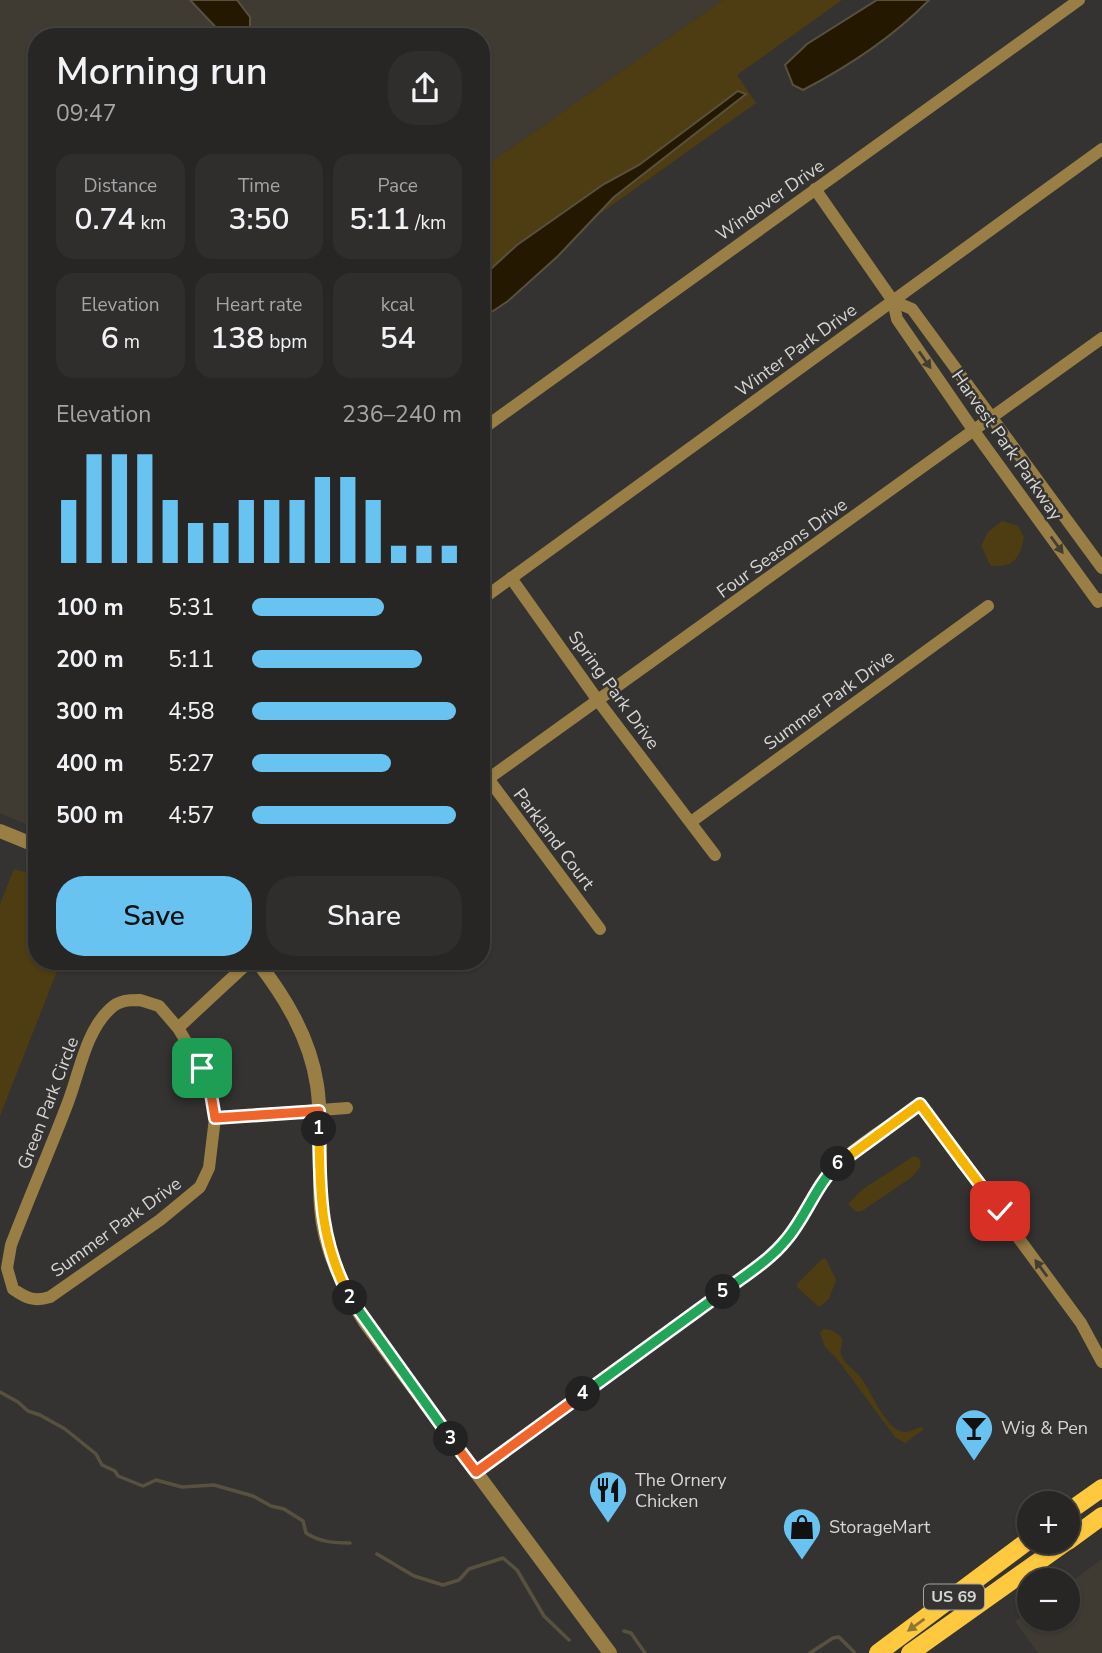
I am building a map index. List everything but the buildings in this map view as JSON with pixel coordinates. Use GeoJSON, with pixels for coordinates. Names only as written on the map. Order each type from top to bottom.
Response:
{"type":"FeatureCollection","features":[{"type":"Feature","properties":{"kind":"main road"},"geometry":{"type":"LineString","coordinates":[[1080,1503],[1102,1488]]}},
{"type":"Feature","properties":{"kind":"main road","name":"US 69"},"geometry":{"type":"LineString","coordinates":[[1080,1532],[1102,1516]]}},
{"type":"Feature","properties":{"kind":"main road","name":"US 69"},"geometry":{"type":"LineString","coordinates":[[878,1653],[1017,1549]]}},
{"type":"Feature","properties":{"kind":"main road","name":"US 69"},"geometry":{"type":"LineString","coordinates":[[910,1653],[1049,1554]]}},
{"type":"Feature","properties":{"kind":"street","name":"Windover Drive"},"geometry":{"type":"LineString","coordinates":[[490,424],[1079,0]]}},
{"type":"Feature","properties":{"kind":"street","name":"Winter Park Drive"},"geometry":{"type":"LineString","coordinates":[[490,593],[1102,149]]}},
{"type":"Feature","properties":{"kind":"street","name":"Harvest Park Parkway"},"geometry":{"type":"LineString","coordinates":[[815,189],[893,300],[897,319],[974,431],[1098,602],[1102,599]]}},
{"type":"Feature","properties":{"kind":"street","name":"Harvest Park Parkway"},"geometry":{"type":"LineString","coordinates":[[893,300],[912,309],[1102,569]]}},
{"type":"Feature","properties":{"kind":"street","name":"Four Seasons Drive"},"geometry":{"type":"LineString","coordinates":[[490,774],[599,702],[1102,338]]}},
{"type":"Feature","properties":{"kind":"street","name":"Spring Park Drive"},"geometry":{"type":"LineString","coordinates":[[511,578],[599,702],[715,855]]}},
{"type":"Feature","properties":{"kind":"street","name":"Summer Park Drive"},"geometry":{"type":"LineString","coordinates":[[691,822],[988,606]]}},
{"type":"Feature","properties":{"kind":"street","name":"Parkland Court"},"geometry":{"type":"LineString","coordinates":[[490,786],[600,929]]}},
{"type":"Feature","properties":{"kind":"street"},"geometry":{"type":"LineString","coordinates":[[0,831],[28,842]]}},
{"type":"Feature","properties":{"kind":"street"},"geometry":{"type":"LineString","coordinates":[[178,1028],[240,970]]}},
{"type":"Feature","properties":{"kind":"street"},"geometry":{"type":"LineString","coordinates":[[264,970],[281,992],[296,1020],[315,1073],[319,1111],[321,1210],[325,1234],[341,1280],[365,1322],[610,1653]]}},
{"type":"Feature","properties":{"kind":"street","name":"Green Park Circle"},"geometry":{"type":"LineString","coordinates":[[13,1289],[7,1268],[11,1245],[66,1108],[87,1047],[98,1025],[110,1009],[121,1001],[140,1000],[159,1006],[178,1028]]}},
{"type":"Feature","properties":{"kind":"street","name":"Summer Park Drive"},"geometry":{"type":"LineString","coordinates":[[13,1289],[29,1299],[39,1301],[50,1297],[160,1220],[200,1187],[209,1168],[215,1118],[211,1094],[202,1068],[178,1028]]}},
{"type":"Feature","properties":{"kind":"street"},"geometry":{"type":"LineString","coordinates":[[476,1472],[768,1258],[787,1240],[835,1168],[920,1104],[1081,1323],[1102,1362]]}},
{"type":"Feature","properties":{"kind":"street"},"geometry":{"type":"LineString","coordinates":[[215,1118],[347,1108]]}},
{"type":"Feature","properties":{"kind":"street"},"geometry":{"type":"LineString","coordinates":[[1081,1323],[1102,1341]]}},
{"type":"Feature","properties":{"kind":"shaded area"},"geometry":{"type":"Polygon","coordinates":[[[0,0],[723,0],[490,163],[490,28],[28,28],[28,825],[0,813],[0,0]]]}},
{"type":"Feature","properties":{"kind":"shaded area"},"geometry":{"type":"Polygon","coordinates":[[[190,0],[237,0],[250,17],[250,28],[216,28],[190,0]]]}},
{"type":"Feature","properties":{"kind":"shaded area"},"geometry":{"type":"Polygon","coordinates":[[[723,0],[842,0],[737,75],[756,103],[490,292],[490,163],[723,0]]]}},
{"type":"Feature","properties":{"kind":"shaded area"},"geometry":{"type":"Polygon","coordinates":[[[877,0],[929,0],[901,26],[854,61],[803,90],[793,85],[785,65],[807,44],[877,0]]]}},
{"type":"Feature","properties":{"kind":"shaded area"},"geometry":{"type":"Polygon","coordinates":[[[738,91],[746,94],[614,197],[558,256],[508,301],[490,313],[490,270],[517,245],[604,184],[639,165],[738,91]]]}},
{"type":"Feature","properties":{"kind":"shaded area"},"geometry":{"type":"Polygon","coordinates":[[[1002,521],[1018,526],[1024,537],[1015,560],[1006,565],[991,566],[981,546],[988,532],[1002,521]]]}},
{"type":"Feature","properties":{"kind":"shaded area"},"geometry":{"type":"Polygon","coordinates":[[[14,869],[28,873],[28,970],[57,970],[0,1116],[0,904],[14,869]]]}},
{"type":"Feature","properties":{"kind":"shaded area"},"geometry":{"type":"Polygon","coordinates":[[[914,1156],[919,1158],[921,1166],[912,1177],[862,1211],[857,1212],[848,1204],[863,1189],[914,1156]]]}},
{"type":"Feature","properties":{"kind":"shaded area"},"geometry":{"type":"Polygon","coordinates":[[[822,1259],[826,1259],[836,1280],[829,1299],[819,1307],[797,1284],[822,1259]]]}},
{"type":"Feature","properties":{"kind":"shaded area"},"geometry":{"type":"Polygon","coordinates":[[[824,1329],[834,1331],[841,1337],[843,1359],[862,1379],[894,1428],[903,1432],[921,1427],[924,1429],[905,1443],[895,1437],[838,1360],[825,1347],[820,1333],[824,1329]]]}},
{"type":"Feature","properties":{"kind":"shaded area"},"geometry":{"type":"Polygon","coordinates":[[[1102,1559],[1102,1653],[1038,1653],[1022,1631],[1080,1631],[1080,1575],[1102,1559]]]}},
{"type":"Feature","properties":{"kind":"waterway"},"geometry":{"type":"LineString","coordinates":[[0,1392],[28,1411],[65,1429],[96,1454],[102,1465],[115,1471],[118,1476],[143,1486],[156,1480],[182,1487],[214,1485],[253,1496],[271,1506],[284,1509],[303,1521],[306,1533],[311,1536],[350,1543]]}},
{"type":"Feature","properties":{"kind":"waterway"},"geometry":{"type":"LineString","coordinates":[[377,1554],[414,1576],[443,1585],[459,1580],[469,1569],[503,1558],[517,1570],[544,1616],[569,1640]]}},
{"type":"Feature","properties":{"kind":"waterway"},"geometry":{"type":"LineString","coordinates":[[624,1631],[631,1633],[645,1653]]}},
{"type":"Feature","properties":{"kind":"waterway"},"geometry":{"type":"LineString","coordinates":[[810,1653],[839,1637],[854,1652]]}},
{"type":"Feature","properties":{"kind":"place","name":"Wig & Pen"},"geometry":{"type":"Point","coordinates":[974,1462]}},
{"type":"Feature","properties":{"kind":"place","name":"The Ornery Chicken"},"geometry":{"type":"Point","coordinates":[608,1524]}},
{"type":"Feature","properties":{"kind":"place","name":"StorageMart"},"geometry":{"type":"Point","coordinates":[802,1561]}},
{"type":"Feature","properties":{"kind":"route"},"geometry":{"type":"LineString","coordinates":[[202,1068],[211,1094],[215,1118],[319,1111],[321,1210],[325,1234],[341,1280],[365,1322],[476,1472],[779,1249],[835,1168],[920,1104],[1000,1211]]}}]}
